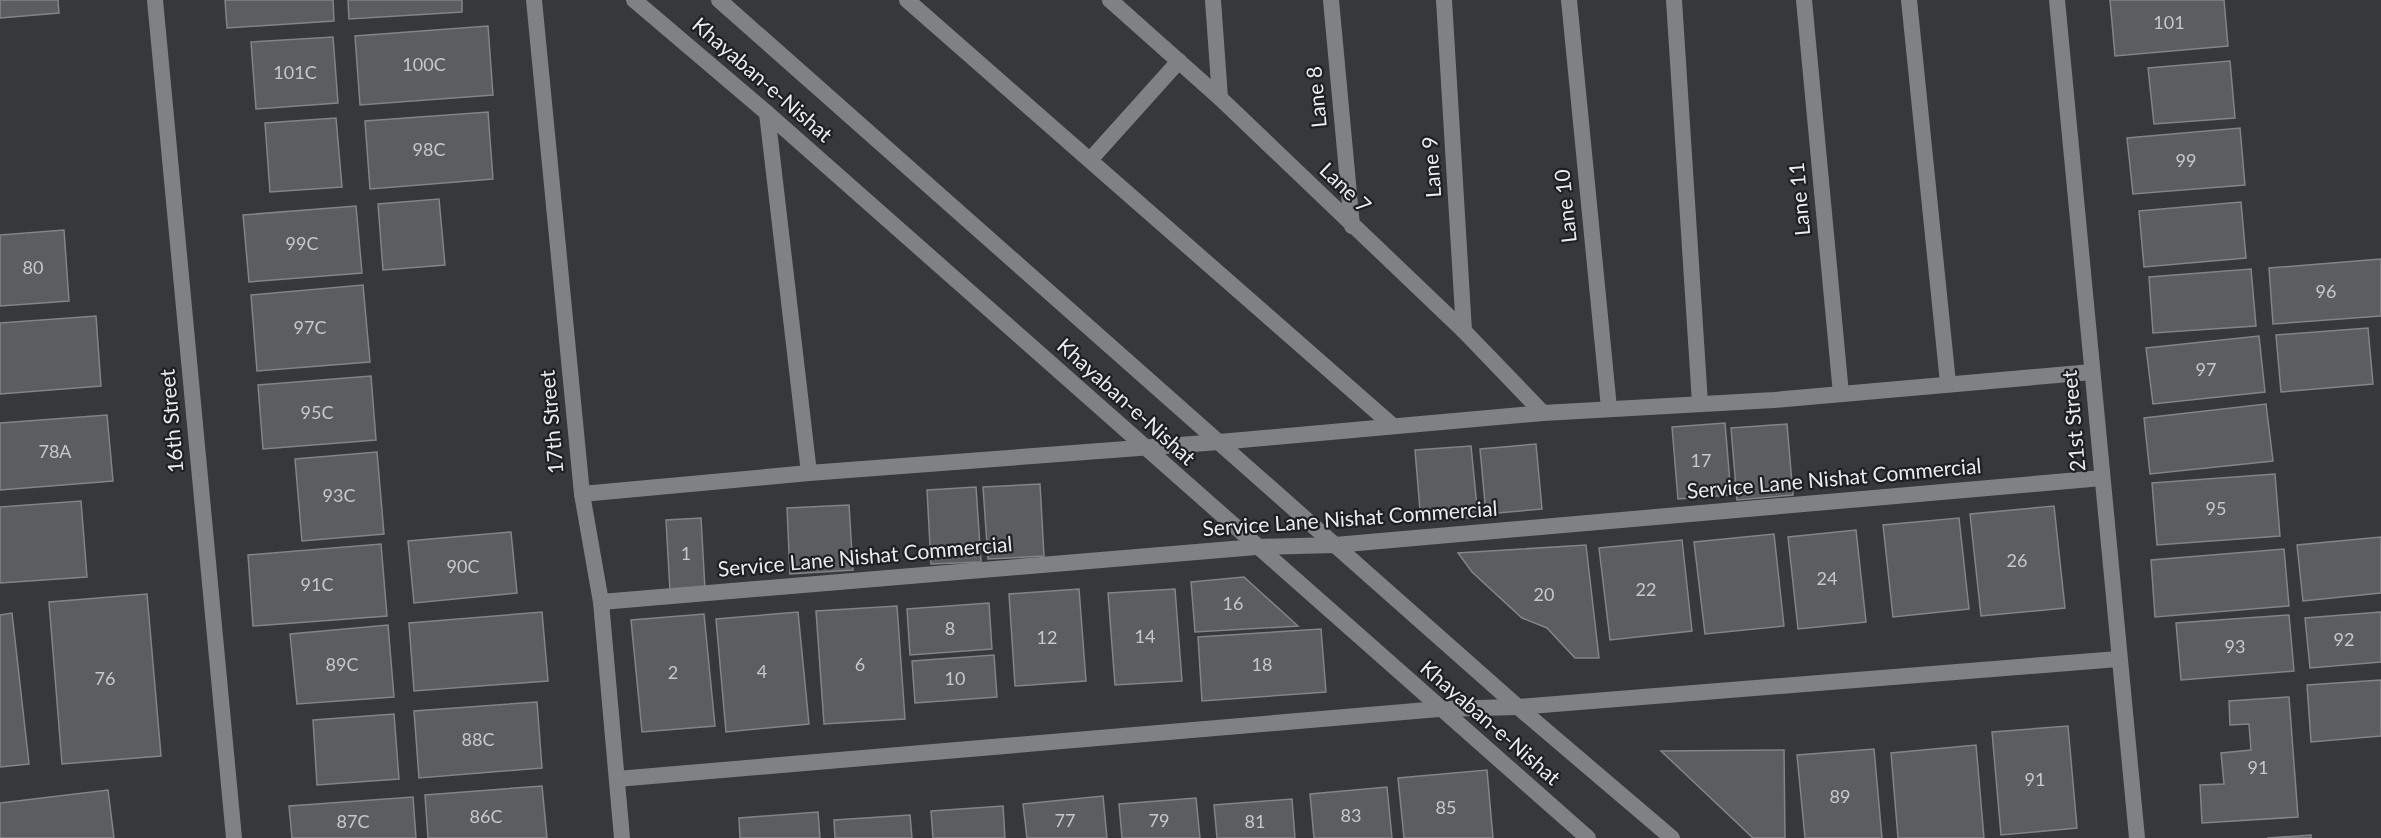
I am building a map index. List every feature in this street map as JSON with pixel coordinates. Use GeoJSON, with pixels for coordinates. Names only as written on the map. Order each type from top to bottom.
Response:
{"type":"FeatureCollection","features":[{"type":"Feature","properties":{"kind":"street","name":"16th Street"},"geometry":{"type":"LineString","coordinates":[[155,0],[234,838]]}},
{"type":"Feature","properties":{"kind":"street","name":"17th Street"},"geometry":{"type":"LineString","coordinates":[[534,0],[582,494],[601,602],[622,838]]}},
{"type":"Feature","properties":{"kind":"street","name":"Khayaban-e-Nishat"},"geometry":{"type":"LineString","coordinates":[[634,0],[767,113],[1439,709],[1588,838]]}},
{"type":"Feature","properties":{"kind":"street","name":"Khayaban-e-Nishat"},"geometry":{"type":"LineString","coordinates":[[719,0],[1518,707],[1672,838]]}},
{"type":"Feature","properties":{"kind":"street"},"geometry":{"type":"LineString","coordinates":[[907,0],[1394,426]]}},
{"type":"Feature","properties":{"kind":"street","name":"Lane 7"},"geometry":{"type":"LineString","coordinates":[[1110,0],[1220,98],[1464,331],[1543,413]]}},
{"type":"Feature","properties":{"kind":"street"},"geometry":{"type":"LineString","coordinates":[[1213,0],[1220,98]]}},
{"type":"Feature","properties":{"kind":"street","name":"Lane 8"},"geometry":{"type":"LineString","coordinates":[[1331,0],[1352,226]]}},
{"type":"Feature","properties":{"kind":"street","name":"Lane 9"},"geometry":{"type":"LineString","coordinates":[[1444,0],[1464,331]]}},
{"type":"Feature","properties":{"kind":"street","name":"Lane 10"},"geometry":{"type":"LineString","coordinates":[[1569,0],[1609,408]]}},
{"type":"Feature","properties":{"kind":"street"},"geometry":{"type":"LineString","coordinates":[[1674,0],[1700,403]]}},
{"type":"Feature","properties":{"kind":"street","name":"Lane 11"},"geometry":{"type":"LineString","coordinates":[[1804,0],[1841,394]]}},
{"type":"Feature","properties":{"kind":"street"},"geometry":{"type":"LineString","coordinates":[[1909,0],[1948,382]]}},
{"type":"Feature","properties":{"kind":"street","name":"21st Street"},"geometry":{"type":"LineString","coordinates":[[2057,0],[2118,659],[2137,838]]}},
{"type":"Feature","properties":{"kind":"street"},"geometry":{"type":"LineString","coordinates":[[1090,160],[1179,61]]}},
{"type":"Feature","properties":{"kind":"street"},"geometry":{"type":"LineString","coordinates":[[767,113],[809,473]]}},
{"type":"Feature","properties":{"kind":"street"},"geometry":{"type":"LineString","coordinates":[[582,494],[809,473],[1220,442],[1543,413],[1841,394],[1948,382],[2092,372]]}},
{"type":"Feature","properties":{"kind":"street","name":"Service Lane Nishat Commercial"},"geometry":{"type":"LineString","coordinates":[[601,602],[1256,547],[1335,545],[2102,478]]}},
{"type":"Feature","properties":{"kind":"street"},"geometry":{"type":"LineString","coordinates":[[617,779],[1439,709],[1518,707],[2118,659]]}},
{"type":"Feature","properties":{"kind":"building"},"geometry":{"type":"Polygon","coordinates":[[[0,0],[58,0],[59,13],[0,18],[0,0]]]}},
{"type":"Feature","properties":{"kind":"building"},"geometry":{"type":"Polygon","coordinates":[[[225,0],[333,0],[334,21],[227,28],[225,0]]]}},
{"type":"Feature","properties":{"kind":"building"},"geometry":{"type":"Polygon","coordinates":[[[348,0],[462,0],[462,12],[349,19],[348,0]]]}},
{"type":"Feature","properties":{"kind":"building"},"geometry":{"type":"Polygon","coordinates":[[[2110,0],[2224,0],[2228,46],[2115,56],[2110,0]]]}},
{"type":"Feature","properties":{"kind":"building"},"geometry":{"type":"Polygon","coordinates":[[[488,26],[493,95],[360,105],[355,36],[488,26]]]}},
{"type":"Feature","properties":{"kind":"building"},"geometry":{"type":"Polygon","coordinates":[[[333,37],[338,103],[256,109],[251,42],[333,37]]]}},
{"type":"Feature","properties":{"kind":"building"},"geometry":{"type":"Polygon","coordinates":[[[2230,61],[2235,118],[2154,124],[2148,68],[2230,61]]]}},
{"type":"Feature","properties":{"kind":"building"},"geometry":{"type":"Polygon","coordinates":[[[488,112],[493,179],[370,189],[365,121],[488,112]]]}},
{"type":"Feature","properties":{"kind":"building"},"geometry":{"type":"Polygon","coordinates":[[[336,118],[342,187],[270,192],[265,123],[336,118]]]}},
{"type":"Feature","properties":{"kind":"building"},"geometry":{"type":"Polygon","coordinates":[[[2240,128],[2245,185],[2133,194],[2127,138],[2240,128]]]}},
{"type":"Feature","properties":{"kind":"building"},"geometry":{"type":"Polygon","coordinates":[[[439,199],[445,265],[383,270],[378,204],[439,199]]]}},
{"type":"Feature","properties":{"kind":"building"},"geometry":{"type":"Polygon","coordinates":[[[2241,202],[2246,258],[2144,267],[2139,211],[2241,202]]]}},
{"type":"Feature","properties":{"kind":"building"},"geometry":{"type":"Polygon","coordinates":[[[356,206],[362,273],[249,282],[243,215],[356,206]]]}},
{"type":"Feature","properties":{"kind":"building"},"geometry":{"type":"Polygon","coordinates":[[[64,230],[69,301],[0,306],[0,235],[64,230]]]}},
{"type":"Feature","properties":{"kind":"building"},"geometry":{"type":"Polygon","coordinates":[[[2381,259],[2381,316],[2273,324],[2269,268],[2381,259]]]}},
{"type":"Feature","properties":{"kind":"building"},"geometry":{"type":"Polygon","coordinates":[[[2251,269],[2256,326],[2153,333],[2149,277],[2251,269]]]}},
{"type":"Feature","properties":{"kind":"building"},"geometry":{"type":"Polygon","coordinates":[[[363,285],[370,362],[257,371],[251,295],[363,285]]]}},
{"type":"Feature","properties":{"kind":"building"},"geometry":{"type":"Polygon","coordinates":[[[96,316],[101,386],[0,394],[0,323],[96,316]]]}},
{"type":"Feature","properties":{"kind":"building"},"geometry":{"type":"Polygon","coordinates":[[[2368,328],[2373,384],[2281,392],[2276,335],[2368,328]]]}},
{"type":"Feature","properties":{"kind":"building"},"geometry":{"type":"Polygon","coordinates":[[[2259,336],[2265,392],[2153,404],[2146,348],[2259,336]]]}},
{"type":"Feature","properties":{"kind":"building"},"geometry":{"type":"Polygon","coordinates":[[[371,376],[376,440],[263,449],[258,385],[371,376]]]}},
{"type":"Feature","properties":{"kind":"building"},"geometry":{"type":"Polygon","coordinates":[[[2266,404],[2273,461],[2150,474],[2144,418],[2266,404]]]}},
{"type":"Feature","properties":{"kind":"building"},"geometry":{"type":"Polygon","coordinates":[[[107,415],[113,481],[0,490],[0,423],[107,415]]]}},
{"type":"Feature","properties":{"kind":"building"},"geometry":{"type":"Polygon","coordinates":[[[1725,423],[1731,495],[1678,499],[1672,427],[1725,423]]]}},
{"type":"Feature","properties":{"kind":"building"},"geometry":{"type":"Polygon","coordinates":[[[1787,424],[1793,495],[1737,500],[1731,428],[1787,424]]]}},
{"type":"Feature","properties":{"kind":"building"},"geometry":{"type":"Polygon","coordinates":[[[1536,444],[1542,509],[1486,514],[1480,449],[1536,444]]]}},
{"type":"Feature","properties":{"kind":"building"},"geometry":{"type":"Polygon","coordinates":[[[1471,446],[1478,517],[1421,522],[1415,450],[1471,446]]]}},
{"type":"Feature","properties":{"kind":"building"},"geometry":{"type":"Polygon","coordinates":[[[377,452],[384,534],[302,541],[295,459],[377,452]]]}},
{"type":"Feature","properties":{"kind":"building"},"geometry":{"type":"Polygon","coordinates":[[[2275,474],[2280,536],[2157,545],[2152,483],[2275,474]]]}},
{"type":"Feature","properties":{"kind":"building"},"geometry":{"type":"Polygon","coordinates":[[[1040,484],[1044,556],[988,559],[983,487],[1040,484]]]}},
{"type":"Feature","properties":{"kind":"building"},"geometry":{"type":"Polygon","coordinates":[[[976,487],[981,562],[931,564],[927,490],[976,487]]]}},
{"type":"Feature","properties":{"kind":"building"},"geometry":{"type":"Polygon","coordinates":[[[81,501],[87,577],[0,583],[0,507],[81,501]]]}},
{"type":"Feature","properties":{"kind":"building"},"geometry":{"type":"Polygon","coordinates":[[[849,505],[853,570],[790,574],[787,508],[849,505]]]}},
{"type":"Feature","properties":{"kind":"building"},"geometry":{"type":"Polygon","coordinates":[[[2054,506],[2065,608],[1981,616],[1970,514],[2054,506]]]}},
{"type":"Feature","properties":{"kind":"building"},"geometry":{"type":"Polygon","coordinates":[[[701,518],[705,589],[670,591],[666,520],[701,518]]]}},
{"type":"Feature","properties":{"kind":"building"},"geometry":{"type":"Polygon","coordinates":[[[1959,518],[1969,609],[1893,617],[1883,525],[1959,518]]]}},
{"type":"Feature","properties":{"kind":"building"},"geometry":{"type":"Polygon","coordinates":[[[1856,530],[1866,622],[1798,629],[1788,537],[1856,530]]]}},
{"type":"Feature","properties":{"kind":"building"},"geometry":{"type":"Polygon","coordinates":[[[511,532],[517,593],[414,603],[408,541],[511,532]]]}},
{"type":"Feature","properties":{"kind":"building"},"geometry":{"type":"Polygon","coordinates":[[[1774,534],[1784,626],[1705,634],[1694,542],[1774,534]]]}},
{"type":"Feature","properties":{"kind":"building"},"geometry":{"type":"Polygon","coordinates":[[[2381,537],[2381,593],[2303,601],[2297,545],[2381,537]]]}},
{"type":"Feature","properties":{"kind":"building"},"geometry":{"type":"Polygon","coordinates":[[[1682,540],[1692,631],[1610,640],[1599,548],[1682,540]]]}},
{"type":"Feature","properties":{"kind":"building"},"geometry":{"type":"Polygon","coordinates":[[[381,544],[387,616],[253,626],[248,555],[381,544]]]}},
{"type":"Feature","properties":{"kind":"building"},"geometry":{"type":"Polygon","coordinates":[[[1586,545],[1599,658],[1575,658],[1547,628],[1522,618],[1472,572],[1458,553],[1586,545]]]}},
{"type":"Feature","properties":{"kind":"building"},"geometry":{"type":"Polygon","coordinates":[[[2284,549],[2289,606],[2155,617],[2151,560],[2284,549]]]}},
{"type":"Feature","properties":{"kind":"building"},"geometry":{"type":"Polygon","coordinates":[[[1244,577],[1298,626],[1195,632],[1191,582],[1244,577]]]}},
{"type":"Feature","properties":{"kind":"building"},"geometry":{"type":"Polygon","coordinates":[[[1079,589],[1086,681],[1015,686],[1009,594],[1079,589]]]}},
{"type":"Feature","properties":{"kind":"building"},"geometry":{"type":"Polygon","coordinates":[[[1175,589],[1182,681],[1115,685],[1108,593],[1175,589]]]}},
{"type":"Feature","properties":{"kind":"building"},"geometry":{"type":"Polygon","coordinates":[[[147,594],[161,756],[62,764],[49,602],[147,594]]]}},
{"type":"Feature","properties":{"kind":"building"},"geometry":{"type":"Polygon","coordinates":[[[989,603],[992,649],[910,655],[907,609],[989,603]]]}},
{"type":"Feature","properties":{"kind":"building"},"geometry":{"type":"Polygon","coordinates":[[[897,606],[905,719],[824,724],[816,611],[897,606]]]}},
{"type":"Feature","properties":{"kind":"building"},"geometry":{"type":"Polygon","coordinates":[[[542,612],[548,681],[414,691],[409,623],[542,612]]]}},
{"type":"Feature","properties":{"kind":"building"},"geometry":{"type":"Polygon","coordinates":[[[798,612],[809,724],[726,732],[716,619],[798,612]]]}},
{"type":"Feature","properties":{"kind":"building"},"geometry":{"type":"Polygon","coordinates":[[[2381,612],[2381,662],[2310,668],[2305,618],[2381,612]]]}},
{"type":"Feature","properties":{"kind":"building"},"geometry":{"type":"Polygon","coordinates":[[[12,613],[29,764],[0,767],[0,615],[12,613]]]}},
{"type":"Feature","properties":{"kind":"building"},"geometry":{"type":"Polygon","coordinates":[[[704,614],[715,726],[642,732],[631,620],[704,614]]]}},
{"type":"Feature","properties":{"kind":"building"},"geometry":{"type":"Polygon","coordinates":[[[2289,615],[2294,671],[2181,680],[2176,623],[2289,615]]]}},
{"type":"Feature","properties":{"kind":"building"},"geometry":{"type":"Polygon","coordinates":[[[388,625],[394,697],[297,704],[290,634],[388,625]]]}},
{"type":"Feature","properties":{"kind":"building"},"geometry":{"type":"Polygon","coordinates":[[[1321,629],[1326,692],[1202,701],[1198,637],[1321,629]]]}},
{"type":"Feature","properties":{"kind":"building"},"geometry":{"type":"Polygon","coordinates":[[[994,655],[997,697],[915,703],[912,661],[994,655]]]}},
{"type":"Feature","properties":{"kind":"building"},"geometry":{"type":"Polygon","coordinates":[[[2381,680],[2381,736],[2311,742],[2307,685],[2381,680]]]}},
{"type":"Feature","properties":{"kind":"building"},"geometry":{"type":"Polygon","coordinates":[[[2289,697],[2298,817],[2202,823],[2200,785],[2224,784],[2221,753],[2251,750],[2249,724],[2230,725],[2229,701],[2289,697]]]}},
{"type":"Feature","properties":{"kind":"building"},"geometry":{"type":"Polygon","coordinates":[[[537,702],[542,768],[419,778],[414,711],[537,702]]]}},
{"type":"Feature","properties":{"kind":"building"},"geometry":{"type":"Polygon","coordinates":[[[394,714],[399,779],[317,785],[313,720],[394,714]]]}},
{"type":"Feature","properties":{"kind":"building"},"geometry":{"type":"Polygon","coordinates":[[[2068,726],[2077,828],[2001,835],[1992,732],[2068,726]]]}},
{"type":"Feature","properties":{"kind":"building"},"geometry":{"type":"Polygon","coordinates":[[[1976,745],[1984,838],[1898,838],[1891,753],[1976,745]]]}},
{"type":"Feature","properties":{"kind":"building"},"geometry":{"type":"Polygon","coordinates":[[[1874,749],[1882,838],[1805,838],[1797,755],[1874,749]]]}},
{"type":"Feature","properties":{"kind":"building"},"geometry":{"type":"Polygon","coordinates":[[[1784,750],[1785,838],[1753,838],[1661,751],[1784,750]]]}},
{"type":"Feature","properties":{"kind":"building"},"geometry":{"type":"Polygon","coordinates":[[[1487,770],[1493,838],[1404,838],[1398,778],[1487,770]]]}},
{"type":"Feature","properties":{"kind":"building"},"geometry":{"type":"Polygon","coordinates":[[[542,786],[547,838],[428,838],[425,795],[542,786]]]}},
{"type":"Feature","properties":{"kind":"building"},"geometry":{"type":"Polygon","coordinates":[[[1387,787],[1392,838],[1314,838],[1310,794],[1387,787]]]}},
{"type":"Feature","properties":{"kind":"building"},"geometry":{"type":"Polygon","coordinates":[[[108,790],[114,838],[0,838],[0,803],[108,790]]]}},
{"type":"Feature","properties":{"kind":"building"},"geometry":{"type":"Polygon","coordinates":[[[1103,796],[1107,838],[1027,838],[1023,804],[1103,796]]]}},
{"type":"Feature","properties":{"kind":"building"},"geometry":{"type":"Polygon","coordinates":[[[413,797],[416,838],[292,838],[289,806],[413,797]]]}},
{"type":"Feature","properties":{"kind":"building"},"geometry":{"type":"Polygon","coordinates":[[[1196,798],[1200,838],[1122,838],[1119,804],[1196,798]]]}},
{"type":"Feature","properties":{"kind":"building"},"geometry":{"type":"Polygon","coordinates":[[[1292,799],[1295,838],[1217,838],[1214,805],[1292,799]]]}},
{"type":"Feature","properties":{"kind":"building"},"geometry":{"type":"Polygon","coordinates":[[[1003,806],[1005,838],[933,838],[931,811],[1003,806]]]}},
{"type":"Feature","properties":{"kind":"building"},"geometry":{"type":"Polygon","coordinates":[[[818,812],[820,838],[740,838],[739,818],[818,812]]]}},
{"type":"Feature","properties":{"kind":"building"},"geometry":{"type":"Polygon","coordinates":[[[910,815],[912,838],[835,838],[834,820],[910,815]]]}},
{"type":"Feature","properties":{"kind":"building"},"geometry":{"type":"Polygon","coordinates":[[[2311,835],[2311,838],[2267,838],[2311,835]]]}}]}
